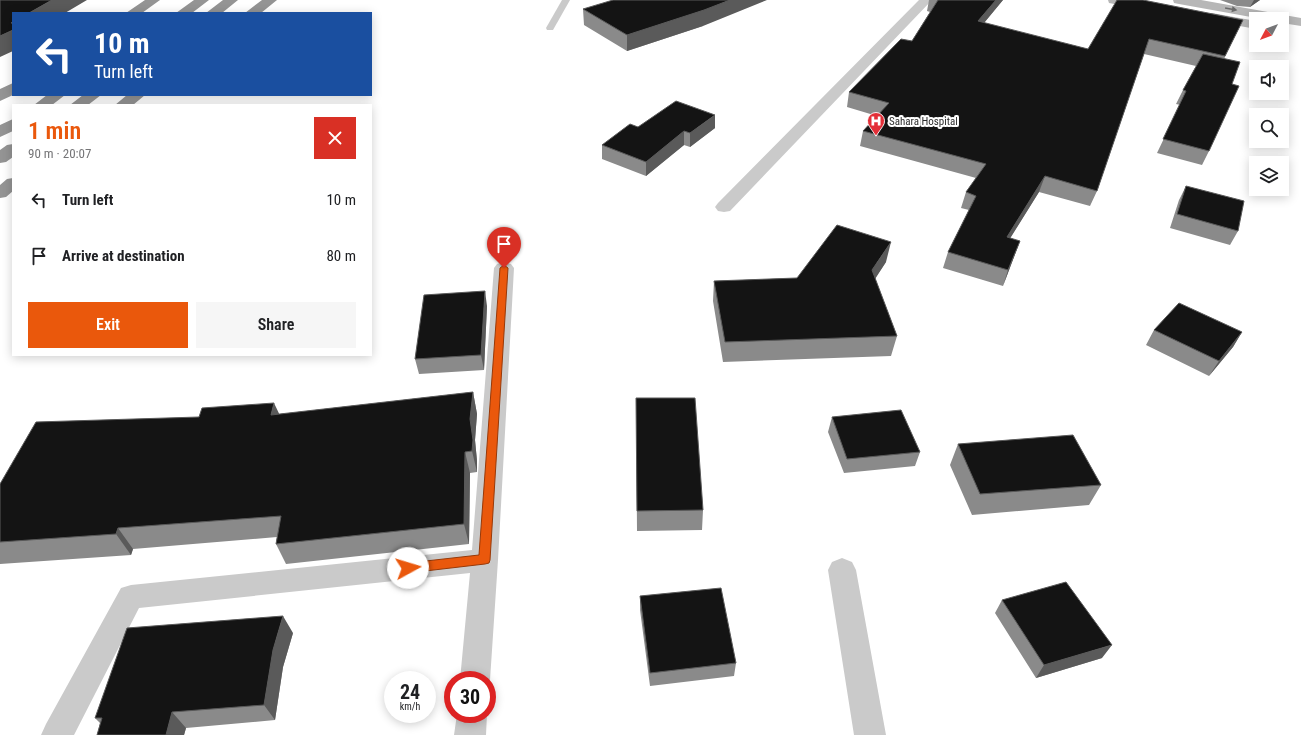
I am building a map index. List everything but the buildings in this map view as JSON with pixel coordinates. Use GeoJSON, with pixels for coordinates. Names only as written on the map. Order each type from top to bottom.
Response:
{"type":"FeatureCollection","features":[{"type":"Feature","properties":{"kind":"highway"},"geometry":{"type":"LineString","coordinates":[[135,12],[154,0]]}},
{"type":"Feature","properties":{"kind":"highway"},"geometry":{"type":"LineString","coordinates":[[185,12],[203,0]]}},
{"type":"Feature","properties":{"kind":"highway"},"geometry":{"type":"LineString","coordinates":[[214,12],[232,0]]}},
{"type":"Feature","properties":{"kind":"highway"},"geometry":{"type":"LineString","coordinates":[[253,12],[271,0]]}},
{"type":"Feature","properties":{"kind":"highway"},"geometry":{"type":"LineString","coordinates":[[0,96],[12,89]]}},
{"type":"Feature","properties":{"kind":"highway"},"geometry":{"type":"LineString","coordinates":[[44,104],[56,96]]}},
{"type":"Feature","properties":{"kind":"highway"},"geometry":{"type":"LineString","coordinates":[[80,104],[92,96]]}},
{"type":"Feature","properties":{"kind":"highway"},"geometry":{"type":"LineString","coordinates":[[124,104],[136,96]]}},
{"type":"Feature","properties":{"kind":"highway"},"geometry":{"type":"LineString","coordinates":[[0,132],[12,125]]}},
{"type":"Feature","properties":{"kind":"highway"},"geometry":{"type":"LineString","coordinates":[[0,158],[12,150]]}},
{"type":"Feature","properties":{"kind":"highway"},"geometry":{"type":"LineString","coordinates":[[0,193],[12,184]]}},
{"type":"Feature","properties":{"kind":"main road"},"geometry":{"type":"LineString","coordinates":[[1114,0],[1156,8]]}},
{"type":"Feature","properties":{"kind":"main road"},"geometry":{"type":"LineString","coordinates":[[1175,5],[1301,22]]}},
{"type":"Feature","properties":{"kind":"main road"},"geometry":{"type":"LineString","coordinates":[[1175,5],[1249,23]]}},
{"type":"Feature","properties":{"kind":"main road"},"geometry":{"type":"LineString","coordinates":[[1289,31],[1301,33]]}},
{"type":"Feature","properties":{"kind":"street"},"geometry":{"type":"LineString","coordinates":[[724,207],[926,0]]}},
{"type":"Feature","properties":{"kind":"street"},"geometry":{"type":"LineString","coordinates":[[476,671],[485,560],[504,268]]}},
{"type":"Feature","properties":{"kind":"street"},"geometry":{"type":"LineString","coordinates":[[57,735],[131,597],[485,560]]}},
{"type":"Feature","properties":{"kind":"street"},"geometry":{"type":"LineString","coordinates":[[842,570],[870,735]]}},
{"type":"Feature","properties":{"kind":"street"},"geometry":{"type":"LineString","coordinates":[[470,735],[471,723]]}},
{"type":"Feature","properties":{"kind":"lane"},"geometry":{"type":"LineString","coordinates":[[550,28],[566,0]]}},
{"type":"Feature","properties":{"kind":"place","name":"Sahara Hospital"},"geometry":{"type":"Point","coordinates":[876,136]}},
{"type":"Feature","properties":{"kind":"route"},"geometry":{"type":"LineString","coordinates":[[408,568],[485,560],[504,268]]}}]}
